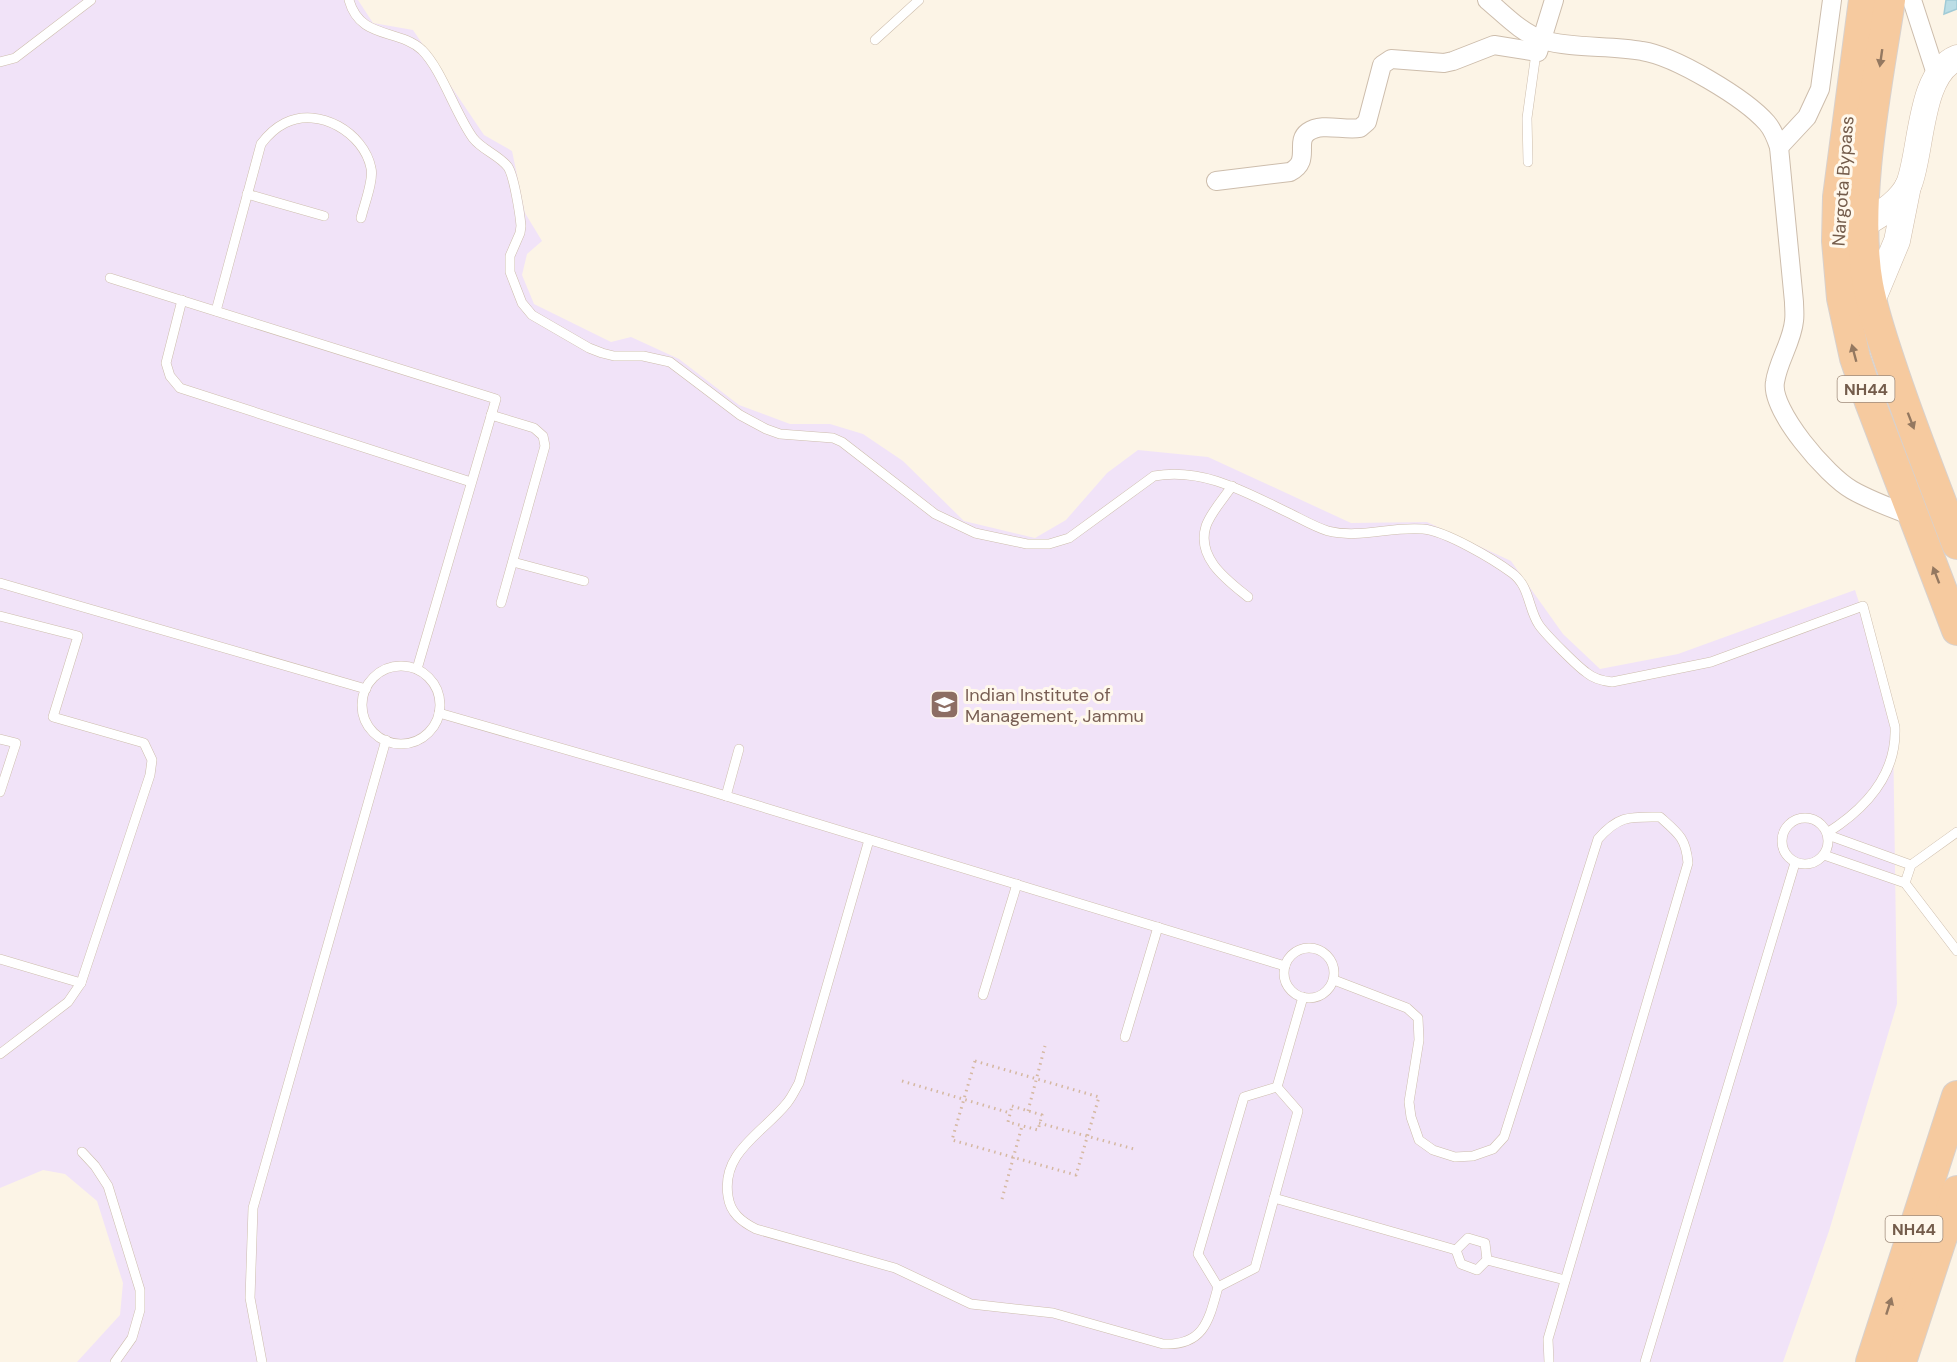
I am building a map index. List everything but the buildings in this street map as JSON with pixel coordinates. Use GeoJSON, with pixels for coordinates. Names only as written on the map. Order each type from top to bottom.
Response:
{"type":"FeatureCollection","features":[{"type":"Feature","properties":{"kind":"highway","name":"Nargota Bypass"},"geometry":{"type":"LineString","coordinates":[[1864,0],[1858,137],[1866,265],[1872,301],[1884,347],[1904,404],[1957,543]]}},
{"type":"Feature","properties":{"kind":"highway","name":"Nargota Bypass"},"geometry":{"type":"LineString","coordinates":[[1890,0],[1858,137],[1838,197],[1837,241],[1842,298],[1855,358],[1957,630]]}},
{"type":"Feature","properties":{"kind":"highway","name":"NH44"},"geometry":{"type":"LineString","coordinates":[[1870,1362],[1957,1095]]}},
{"type":"Feature","properties":{"kind":"highway","name":"NH44"},"geometry":{"type":"LineString","coordinates":[[1901,1362],[1957,1191]]}},
{"type":"Feature","properties":{"kind":"main road"},"geometry":{"type":"LineString","coordinates":[[1872,301],[1897,242],[1932,87],[1945,66],[1957,58]]}},
{"type":"Feature","properties":{"kind":"main road"},"geometry":{"type":"LineString","coordinates":[[1864,224],[1883,213],[1908,186]]}},
{"type":"Feature","properties":{"kind":"street"},"geometry":{"type":"LineString","coordinates":[[1487,0],[1539,46]]}},
{"type":"Feature","properties":{"kind":"street"},"geometry":{"type":"LineString","coordinates":[[1539,46],[1554,0]]}},
{"type":"Feature","properties":{"kind":"street"},"geometry":{"type":"LineString","coordinates":[[1779,147],[1807,117],[1820,89],[1832,0]]}},
{"type":"Feature","properties":{"kind":"street"},"geometry":{"type":"LineString","coordinates":[[1912,0],[1937,77]]}},
{"type":"Feature","properties":{"kind":"street"},"geometry":{"type":"LineString","coordinates":[[1216,181],[1290,172],[1298,168],[1302,161],[1303,140],[1305,134],[1311,130],[1355,129],[1365,125],[1380,70],[1382,65],[1391,59],[1444,63],[1494,45],[1642,51],[1664,56],[1677,62],[1727,91],[1766,122],[1774,133],[1779,147],[1794,321],[1775,381],[1774,393],[1779,406],[1813,456],[1830,473],[1851,490],[1915,518]]}},
{"type":"Feature","properties":{"kind":"lane"},"geometry":{"type":"LineString","coordinates":[[0,62],[15,58],[91,0]]}},
{"type":"Feature","properties":{"kind":"lane"},"geometry":{"type":"LineString","coordinates":[[349,0],[352,11],[362,21],[378,32],[412,43],[428,56],[472,137],[509,168],[521,226],[510,256],[510,272],[522,303],[532,315],[589,348],[615,356],[643,356],[670,362],[740,416],[780,434],[833,438],[842,442],[935,514],[975,533],[1027,544],[1049,544],[1069,538],[1154,476],[1169,473],[1188,474],[1221,481],[1328,531],[1348,534],[1424,529],[1445,536],[1483,555],[1521,580],[1538,624],[1587,674],[1612,682],[1711,662],[1863,606],[1895,727],[1896,742],[1889,768],[1875,792],[1849,820],[1828,834]]}},
{"type":"Feature","properties":{"kind":"lane"},"geometry":{"type":"LineString","coordinates":[[875,40],[919,0]]}},
{"type":"Feature","properties":{"kind":"lane"},"geometry":{"type":"LineString","coordinates":[[1528,162],[1527,118],[1539,46]]}},
{"type":"Feature","properties":{"kind":"lane"},"geometry":{"type":"LineString","coordinates":[[216,311],[261,144],[269,134],[286,122],[306,118],[328,121],[347,130],[358,141],[368,157],[372,171],[361,218]]}},
{"type":"Feature","properties":{"kind":"lane"},"geometry":{"type":"LineString","coordinates":[[247,194],[324,216]]}},
{"type":"Feature","properties":{"kind":"lane"},"geometry":{"type":"LineString","coordinates":[[110,278],[496,399],[417,669]]}},
{"type":"Feature","properties":{"kind":"lane"},"geometry":{"type":"LineString","coordinates":[[182,300],[166,363],[170,376],[180,388],[471,482]]}},
{"type":"Feature","properties":{"kind":"lane"},"geometry":{"type":"LineString","coordinates":[[491,415],[534,428],[543,436],[545,446],[501,603]]}},
{"type":"Feature","properties":{"kind":"lane"},"geometry":{"type":"LineString","coordinates":[[1232,486],[1206,525],[1205,539],[1208,556],[1220,574],[1248,597]]}},
{"type":"Feature","properties":{"kind":"lane"},"geometry":{"type":"LineString","coordinates":[[513,562],[584,581]]}},
{"type":"Feature","properties":{"kind":"lane"},"geometry":{"type":"LineString","coordinates":[[0,583],[366,689]]}},
{"type":"Feature","properties":{"kind":"lane"},"geometry":{"type":"LineString","coordinates":[[0,616],[78,636],[53,717],[144,743],[152,760],[150,775],[81,983],[68,1002],[0,1053]]}},
{"type":"Feature","properties":{"kind":"lane"},"geometry":{"type":"LineString","coordinates":[[397,666],[417,669],[426,675],[438,691],[439,713],[432,729],[416,741],[406,743],[386,740],[370,728],[365,719],[363,709],[366,689],[378,674],[387,669],[397,666]]}},
{"type":"Feature","properties":{"kind":"lane"},"geometry":{"type":"LineString","coordinates":[[439,713],[726,796],[1285,966]]}},
{"type":"Feature","properties":{"kind":"lane"},"geometry":{"type":"LineString","coordinates":[[0,739],[16,743],[0,792]]}},
{"type":"Feature","properties":{"kind":"lane"},"geometry":{"type":"LineString","coordinates":[[262,1362],[249,1298],[253,1208],[386,740]]}},
{"type":"Feature","properties":{"kind":"lane"},"geometry":{"type":"LineString","coordinates":[[726,796],[740,749]]}},
{"type":"Feature","properties":{"kind":"lane"},"geometry":{"type":"LineString","coordinates":[[1334,980],[1407,1008],[1418,1018],[1419,1040],[1409,1102],[1411,1117],[1419,1140],[1433,1150],[1455,1157],[1473,1156],[1492,1149],[1504,1137],[1598,839],[1610,825],[1633,817],[1660,817],[1677,832],[1687,846],[1688,863],[1548,1339],[1549,1362]]}},
{"type":"Feature","properties":{"kind":"lane"},"geometry":{"type":"LineString","coordinates":[[1804,817],[1815,819],[1828,834],[1828,846],[1824,855],[1816,862],[1806,865],[1795,862],[1787,856],[1782,846],[1782,836],[1786,826],[1804,817]]}},
{"type":"Feature","properties":{"kind":"lane"},"geometry":{"type":"LineString","coordinates":[[1905,883],[1911,865],[1957,832]]}},
{"type":"Feature","properties":{"kind":"lane"},"geometry":{"type":"LineString","coordinates":[[1828,834],[1911,865]]}},
{"type":"Feature","properties":{"kind":"lane"},"geometry":{"type":"LineString","coordinates":[[869,840],[799,1083],[789,1101],[738,1153],[727,1173],[728,1199],[741,1222],[756,1230],[895,1268],[971,1304],[1053,1312],[1162,1344],[1175,1344],[1190,1340],[1201,1333],[1212,1312],[1218,1287],[1198,1254],[1244,1097],[1277,1087]]}},
{"type":"Feature","properties":{"kind":"lane"},"geometry":{"type":"LineString","coordinates":[[1824,855],[1905,883],[1957,951]]}},
{"type":"Feature","properties":{"kind":"lane"},"geometry":{"type":"LineString","coordinates":[[1645,1362],[1795,862]]}},
{"type":"Feature","properties":{"kind":"lane"},"geometry":{"type":"LineString","coordinates":[[983,995],[1017,884]]}},
{"type":"Feature","properties":{"kind":"lane"},"geometry":{"type":"LineString","coordinates":[[1125,1037],[1158,927]]}},
{"type":"Feature","properties":{"kind":"lane"},"geometry":{"type":"LineString","coordinates":[[1306,947],[1316,948],[1332,960],[1335,969],[1334,980],[1330,988],[1322,995],[1312,998],[1303,997],[1293,993],[1287,985],[1284,976],[1285,966],[1289,957],[1297,950],[1306,947]]}},
{"type":"Feature","properties":{"kind":"lane"},"geometry":{"type":"LineString","coordinates":[[0,958],[81,983]]}},
{"type":"Feature","properties":{"kind":"lane"},"geometry":{"type":"LineString","coordinates":[[1277,1087],[1303,997]]}},
{"type":"Feature","properties":{"kind":"lane"},"geometry":{"type":"LineString","coordinates":[[1218,1287],[1255,1268],[1298,1111],[1277,1087]]}},
{"type":"Feature","properties":{"kind":"lane"},"geometry":{"type":"LineString","coordinates":[[82,1152],[95,1166],[108,1186],[140,1290],[140,1310],[132,1338],[115,1362]]}},
{"type":"Feature","properties":{"kind":"lane"},"geometry":{"type":"LineString","coordinates":[[1274,1198],[1456,1250]]}},
{"type":"Feature","properties":{"kind":"lane"},"geometry":{"type":"LineString","coordinates":[[1456,1250],[1468,1238],[1485,1243],[1487,1260]]}},
{"type":"Feature","properties":{"kind":"lane"},"geometry":{"type":"LineString","coordinates":[[1456,1250],[1461,1264],[1477,1270],[1487,1260]]}},
{"type":"Feature","properties":{"kind":"lane"},"geometry":{"type":"LineString","coordinates":[[1487,1260],[1565,1281]]}},
{"type":"Feature","properties":{"kind":"path"},"geometry":{"type":"LineString","coordinates":[[1028,1111],[1045,1046]]}},
{"type":"Feature","properties":{"kind":"path"},"geometry":{"type":"LineString","coordinates":[[975,1061],[1036,1079],[1099,1097],[1076,1175],[952,1140],[975,1061]]}},
{"type":"Feature","properties":{"kind":"path"},"geometry":{"type":"LineString","coordinates":[[902,1081],[1010,1113]]}},
{"type":"Feature","properties":{"kind":"path"},"geometry":{"type":"LineString","coordinates":[[1012,1107],[1028,1111],[1042,1115],[1038,1130],[1008,1122],[1012,1107]]}},
{"type":"Feature","properties":{"kind":"path"},"geometry":{"type":"LineString","coordinates":[[1040,1123],[1134,1149]]}},
{"type":"Feature","properties":{"kind":"path"},"geometry":{"type":"LineString","coordinates":[[1002,1199],[1023,1126]]}},
{"type":"Feature","properties":{"kind":"shaded area","name":"Indian Institute of Management, Jammu"},"geometry":{"type":"Polygon","coordinates":[[[0,0],[358,0],[373,23],[413,30],[484,135],[512,151],[525,213],[542,241],[527,254],[522,275],[534,304],[611,342],[631,337],[679,359],[739,405],[790,424],[830,424],[863,434],[903,461],[964,521],[1035,538],[1066,520],[1107,473],[1138,450],[1208,457],[1351,523],[1427,522],[1511,561],[1563,634],[1600,669],[1678,654],[1855,590],[1884,680],[1893,730],[1897,1004],[1829,1231],[1783,1362],[77,1362],[120,1315],[123,1283],[97,1201],[65,1174],[43,1170],[0,1188],[0,0]]]}},
{"type":"Feature","properties":{"kind":"water"},"geometry":{"type":"Polygon","coordinates":[[[1946,0],[1957,0],[1957,9],[1944,14],[1946,0]]]}},
{"type":"Feature","properties":{"kind":"place","name":"Indian Institute of Management, Jammu"},"geometry":{"type":"Point","coordinates":[944,705]}}]}
